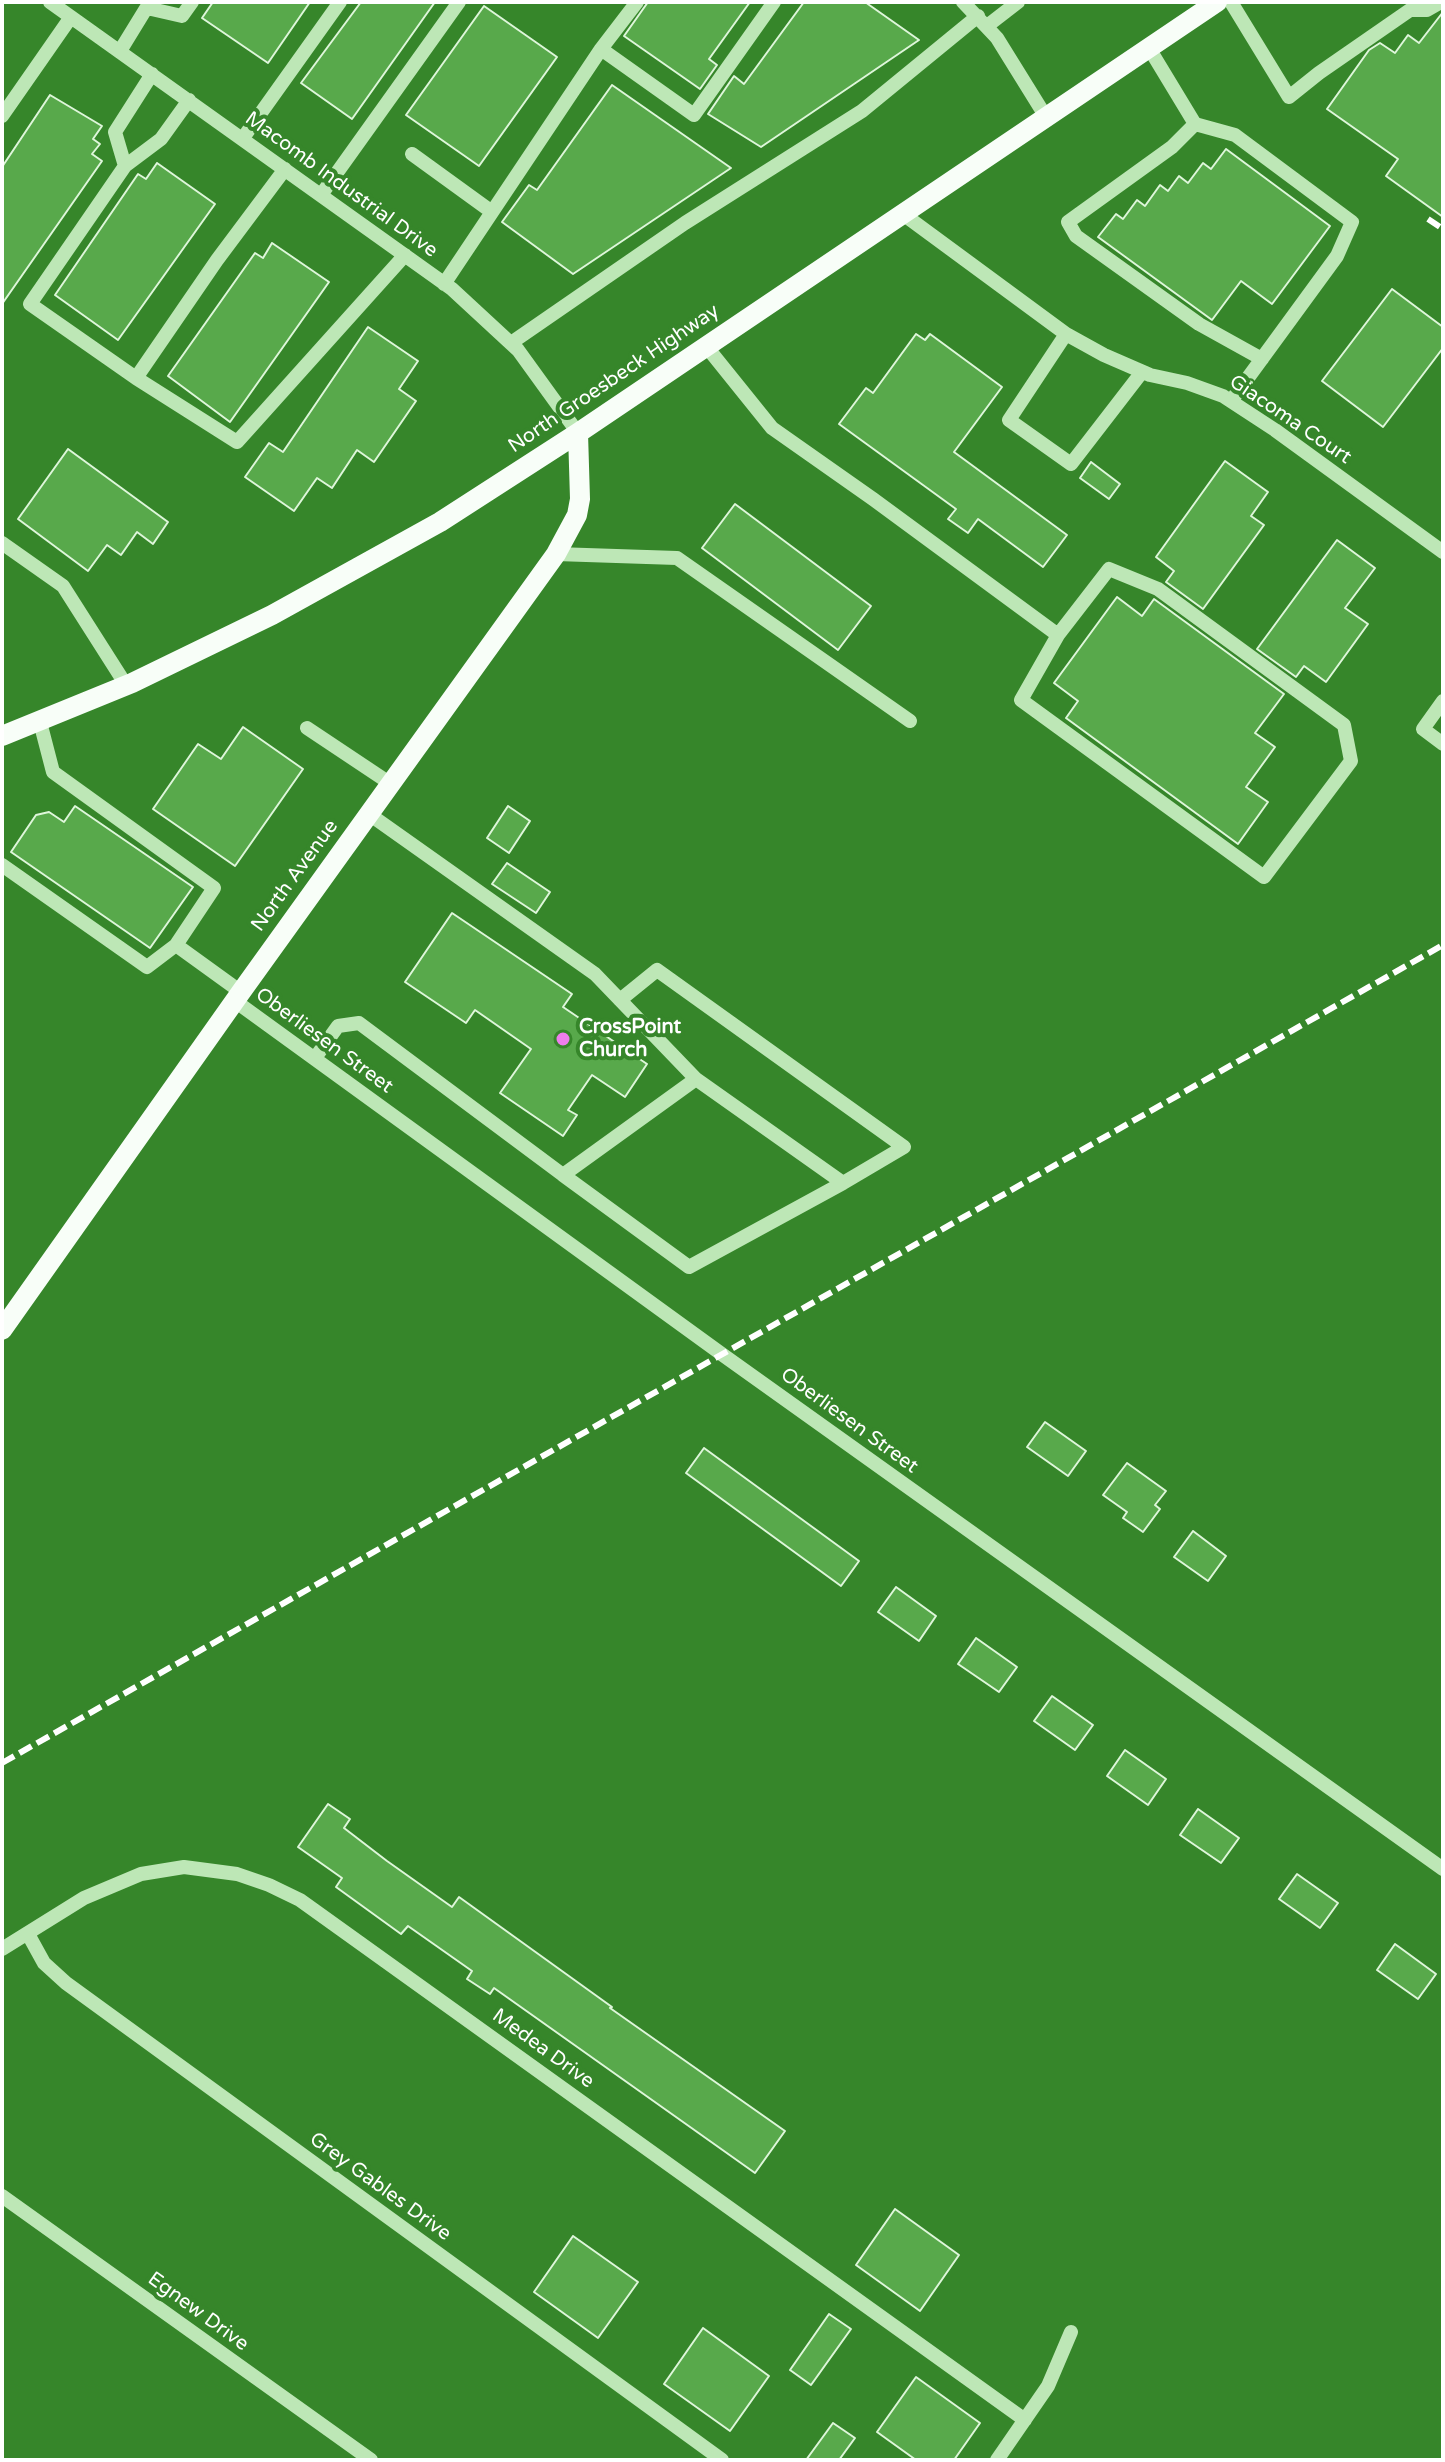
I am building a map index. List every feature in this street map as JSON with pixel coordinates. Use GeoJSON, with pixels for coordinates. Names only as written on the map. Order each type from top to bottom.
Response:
{"type":"FeatureCollection","features":[{"type":"Feature","properties":{"kind":"main road","name":"North Groesbeck Highway"},"geometry":{"type":"LineString","coordinates":[[2,736],[126,685],[272,615],[440,522],[578,433],[1217,2]]}},
{"type":"Feature","properties":{"kind":"main road","name":"North Avenue"},"geometry":{"type":"LineString","coordinates":[[2,1330],[556,554],[577,515],[580,499],[578,433]]}},
{"type":"Feature","properties":{"kind":"street","name":"Macomb Industrial Drive"},"geometry":{"type":"LineString","coordinates":[[50,2],[444,284],[511,343],[578,433]]}},
{"type":"Feature","properties":{"kind":"street"},"geometry":{"type":"LineString","coordinates":[[120,51],[148,5],[182,16],[192,2]]}},
{"type":"Feature","properties":{"kind":"street"},"geometry":{"type":"LineString","coordinates":[[243,138],[340,2]]}},
{"type":"Feature","properties":{"kind":"street"},"geometry":{"type":"LineString","coordinates":[[321,195],[459,2]]}},
{"type":"Feature","properties":{"kind":"street"},"geometry":{"type":"LineString","coordinates":[[444,284],[601,49],[637,2]]}},
{"type":"Feature","properties":{"kind":"street"},"geometry":{"type":"LineString","coordinates":[[601,49],[694,115],[774,2]]}},
{"type":"Feature","properties":{"kind":"street"},"geometry":{"type":"LineString","coordinates":[[963,2],[982,21],[1046,117]]}},
{"type":"Feature","properties":{"kind":"street"},"geometry":{"type":"LineString","coordinates":[[511,343],[685,223],[862,111],[982,21],[1018,2]]}},
{"type":"Feature","properties":{"kind":"street"},"geometry":{"type":"LineString","coordinates":[[1231,2],[1289,97],[1410,10],[1427,10],[1441,2]]}},
{"type":"Feature","properties":{"kind":"street"},"geometry":{"type":"LineString","coordinates":[[2,116],[71,17]]}},
{"type":"Feature","properties":{"kind":"street"},"geometry":{"type":"LineString","coordinates":[[1149,48],[1195,124],[1235,135],[1352,222],[1337,256],[1231,401]]}},
{"type":"Feature","properties":{"kind":"street"},"geometry":{"type":"LineString","coordinates":[[125,166],[115,132],[152,74]]}},
{"type":"Feature","properties":{"kind":"street"},"geometry":{"type":"LineString","coordinates":[[189,100],[161,139],[125,166],[30,304],[136,378],[237,442],[405,255]]}},
{"type":"Feature","properties":{"kind":"street"},"geometry":{"type":"LineString","coordinates":[[1195,124],[1172,147],[1068,222],[1076,236],[1199,324],[1262,359]]}},
{"type":"Feature","properties":{"kind":"street"},"geometry":{"type":"LineString","coordinates":[[412,154],[492,212]]}},
{"type":"Feature","properties":{"kind":"street"},"geometry":{"type":"LineString","coordinates":[[136,378],[217,260],[285,169]]}},
{"type":"Feature","properties":{"kind":"street","name":"Giacoma Court"},"geometry":{"type":"LineString","coordinates":[[903,214],[1066,334],[1142,372],[1187,383],[1231,401],[1443,552]]}},
{"type":"Feature","properties":{"kind":"street"},"geometry":{"type":"LineString","coordinates":[[1066,334],[1009,420],[1071,464],[1142,372]]}},
{"type":"Feature","properties":{"kind":"street"},"geometry":{"type":"LineString","coordinates":[[706,346],[772,428],[1058,635]]}},
{"type":"Feature","properties":{"kind":"street"},"geometry":{"type":"LineString","coordinates":[[2,543],[63,586],[126,685]]}},
{"type":"Feature","properties":{"kind":"street"},"geometry":{"type":"LineString","coordinates":[[556,554],[677,558],[910,721]]}},
{"type":"Feature","properties":{"kind":"street"},"geometry":{"type":"LineString","coordinates":[[1109,569],[1158,589],[1344,725],[1351,761],[1264,877],[1021,700],[1058,635],[1109,569]]}},
{"type":"Feature","properties":{"kind":"street"},"geometry":{"type":"LineString","coordinates":[[1443,701],[1423,729],[1443,744]]}},
{"type":"Feature","properties":{"kind":"street"},"geometry":{"type":"LineString","coordinates":[[2,865],[147,967],[176,945],[214,888],[53,772],[40,722]]}},
{"type":"Feature","properties":{"kind":"street"},"geometry":{"type":"LineString","coordinates":[[307,728],[391,784]]}},
{"type":"Feature","properties":{"kind":"street"},"geometry":{"type":"LineString","coordinates":[[369,814],[595,974],[696,1079],[843,1183]]}},
{"type":"Feature","properties":{"kind":"street","name":"Oberliesen Street"},"geometry":{"type":"LineString","coordinates":[[176,945],[315,1058],[748,1373],[1443,1869]]}},
{"type":"Feature","properties":{"kind":"street"},"geometry":{"type":"LineString","coordinates":[[315,1058],[338,1026],[359,1023],[689,1267],[904,1147],[657,970],[620,1000]]}},
{"type":"Feature","properties":{"kind":"street"},"geometry":{"type":"LineString","coordinates":[[563,1175],[696,1079]]}},
{"type":"Feature","properties":{"kind":"street","name":"Medea Drive"},"geometry":{"type":"LineString","coordinates":[[2,1949],[84,1898],[128,1878],[184,1867],[237,1874],[269,1885],[300,1900],[1025,2420]]}},
{"type":"Feature","properties":{"kind":"street","name":"Grey Gables Drive"},"geometry":{"type":"LineString","coordinates":[[28,1934],[44,1963],[66,1983],[721,2460]]}},
{"type":"Feature","properties":{"kind":"street","name":"Egnew Drive"},"geometry":{"type":"LineString","coordinates":[[2,2196],[371,2460]]}},
{"type":"Feature","properties":{"kind":"street"},"geometry":{"type":"LineString","coordinates":[[997,2460],[1048,2386],[1071,2332]]}},
{"type":"Feature","properties":{"kind":"building"},"geometry":{"type":"Polygon","coordinates":[[[213,2],[310,2],[268,63],[202,18],[213,2]]]}},
{"type":"Feature","properties":{"kind":"building"},"geometry":{"type":"Polygon","coordinates":[[[361,2],[435,2],[352,119],[301,83],[361,2]]]}},
{"type":"Feature","properties":{"kind":"building"},"geometry":{"type":"Polygon","coordinates":[[[648,2],[750,2],[709,59],[717,65],[700,89],[624,36],[648,2]]]}},
{"type":"Feature","properties":{"kind":"building"},"geometry":{"type":"Polygon","coordinates":[[[804,2],[865,2],[919,40],[761,147],[708,114],[734,76],[744,84],[804,2]]]}},
{"type":"Feature","properties":{"kind":"building"},"geometry":{"type":"Polygon","coordinates":[[[484,6],[557,57],[479,166],[406,115],[484,6]]]}},
{"type":"Feature","properties":{"kind":"building"},"geometry":{"type":"Polygon","coordinates":[[[1443,12],[1443,217],[1386,176],[1398,159],[1327,109],[1369,50],[1380,43],[1395,53],[1408,35],[1419,43],[1443,12]]]}},
{"type":"Feature","properties":{"kind":"building"},"geometry":{"type":"Polygon","coordinates":[[[612,85],[731,168],[573,274],[502,222],[529,185],[537,190],[612,85]]]}},
{"type":"Feature","properties":{"kind":"building"},"geometry":{"type":"Polygon","coordinates":[[[50,95],[102,126],[93,139],[100,144],[92,154],[102,161],[2,304],[2,167],[50,95]]]}},
{"type":"Feature","properties":{"kind":"building"},"geometry":{"type":"Polygon","coordinates":[[[1226,149],[1330,226],[1272,304],[1241,281],[1212,320],[1098,237],[1116,214],[1123,219],[1137,200],[1145,206],[1160,185],[1168,191],[1179,176],[1188,183],[1203,163],[1211,169],[1226,149]]]}},
{"type":"Feature","properties":{"kind":"building"},"geometry":{"type":"Polygon","coordinates":[[[157,163],[215,204],[118,340],[55,295],[138,174],[146,179],[157,163]]]}},
{"type":"Feature","properties":{"kind":"building"},"geometry":{"type":"Polygon","coordinates":[[[272,243],[329,282],[230,422],[168,376],[255,253],[263,258],[272,243]]]}},
{"type":"Feature","properties":{"kind":"building"},"geometry":{"type":"Polygon","coordinates":[[[1392,289],[1443,327],[1443,348],[1383,427],[1322,381],[1392,289]]]}},
{"type":"Feature","properties":{"kind":"building"},"geometry":{"type":"Polygon","coordinates":[[[368,327],[418,361],[399,389],[416,401],[374,462],[357,450],[332,488],[317,478],[294,511],[245,477],[269,443],[283,452],[368,327]]]}},
{"type":"Feature","properties":{"kind":"building"},"geometry":{"type":"Polygon","coordinates":[[[916,334],[925,340],[930,334],[1002,387],[954,452],[1067,535],[1043,567],[978,519],[968,533],[948,519],[956,509],[839,424],[866,388],[873,393],[916,334]]]}},
{"type":"Feature","properties":{"kind":"building"},"geometry":{"type":"Polygon","coordinates":[[[68,449],[168,522],[153,544],[137,532],[121,555],[107,545],[88,571],[18,519],[68,449]]]}},
{"type":"Feature","properties":{"kind":"building"},"geometry":{"type":"Polygon","coordinates":[[[1225,461],[1268,492],[1251,516],[1264,525],[1203,609],[1166,582],[1174,571],[1156,557],[1225,461]]]}},
{"type":"Feature","properties":{"kind":"building"},"geometry":{"type":"Polygon","coordinates":[[[1091,462],[1120,484],[1109,499],[1080,478],[1091,462]]]}},
{"type":"Feature","properties":{"kind":"building"},"geometry":{"type":"Polygon","coordinates":[[[735,504],[871,606],[838,650],[702,548],[735,504]]]}},
{"type":"Feature","properties":{"kind":"building"},"geometry":{"type":"Polygon","coordinates":[[[1337,540],[1375,568],[1345,608],[1368,624],[1326,682],[1304,666],[1296,677],[1257,649],[1337,540]]]}},
{"type":"Feature","properties":{"kind":"building"},"geometry":{"type":"Polygon","coordinates":[[[1117,597],[1142,616],[1154,599],[1284,694],[1255,733],[1275,747],[1246,787],[1268,802],[1238,844],[1066,718],[1078,701],[1054,683],[1117,597]]]}},
{"type":"Feature","properties":{"kind":"building"},"geometry":{"type":"Polygon","coordinates":[[[243,727],[303,769],[235,866],[153,809],[198,744],[221,759],[243,727]]]}},
{"type":"Feature","properties":{"kind":"building"},"geometry":{"type":"Polygon","coordinates":[[[75,806],[193,887],[150,948],[11,852],[36,815],[49,812],[64,822],[75,806]]]}},
{"type":"Feature","properties":{"kind":"building"},"geometry":{"type":"Polygon","coordinates":[[[508,806],[530,821],[509,853],[487,838],[508,806]]]}},
{"type":"Feature","properties":{"kind":"building"},"geometry":{"type":"Polygon","coordinates":[[[507,863],[550,892],[536,913],[492,884],[507,863]]]}},
{"type":"Feature","properties":{"kind":"building","name":"CrossPoint Church"},"geometry":{"type":"Polygon","coordinates":[[[452,913],[572,994],[563,1007],[647,1064],[625,1097],[592,1075],[568,1110],[577,1115],[563,1136],[500,1093],[531,1049],[475,1010],[466,1023],[405,982],[452,913]]]}},
{"type":"Feature","properties":{"kind":"building"},"geometry":{"type":"Polygon","coordinates":[[[1045,1422],[1086,1451],[1068,1476],[1027,1447],[1045,1422]]]}},
{"type":"Feature","properties":{"kind":"building"},"geometry":{"type":"Polygon","coordinates":[[[704,1448],[859,1561],[841,1586],[686,1473],[704,1448]]]}},
{"type":"Feature","properties":{"kind":"building"},"geometry":{"type":"Polygon","coordinates":[[[1127,1463],[1166,1491],[1155,1505],[1160,1509],[1143,1532],[1123,1518],[1127,1512],[1103,1495],[1127,1463]]]}},
{"type":"Feature","properties":{"kind":"building"},"geometry":{"type":"Polygon","coordinates":[[[1193,1531],[1226,1556],[1208,1581],[1174,1557],[1193,1531]]]}},
{"type":"Feature","properties":{"kind":"building"},"geometry":{"type":"Polygon","coordinates":[[[896,1587],[936,1616],[919,1641],[878,1612],[896,1587]]]}},
{"type":"Feature","properties":{"kind":"building"},"geometry":{"type":"Polygon","coordinates":[[[976,1638],[1017,1667],[999,1692],[958,1664],[976,1638]]]}},
{"type":"Feature","properties":{"kind":"building"},"geometry":{"type":"Polygon","coordinates":[[[1052,1696],[1093,1725],[1075,1750],[1034,1721],[1052,1696]]]}},
{"type":"Feature","properties":{"kind":"building"},"geometry":{"type":"Polygon","coordinates":[[[1125,1750],[1166,1779],[1148,1805],[1107,1776],[1125,1750]]]}},
{"type":"Feature","properties":{"kind":"building"},"geometry":{"type":"Polygon","coordinates":[[[328,1804],[350,1819],[344,1828],[387,1861],[452,1907],[459,1897],[785,2131],[755,2173],[494,1988],[490,1994],[467,1979],[472,1971],[408,1926],[401,1934],[336,1887],[342,1878],[298,1847],[328,1804]]]}},
{"type":"Feature","properties":{"kind":"building"},"geometry":{"type":"Polygon","coordinates":[[[1198,1809],[1239,1838],[1221,1863],[1180,1835],[1198,1809]]]}},
{"type":"Feature","properties":{"kind":"building"},"geometry":{"type":"Polygon","coordinates":[[[1297,1874],[1338,1903],[1320,1928],[1279,1899],[1297,1874]]]}},
{"type":"Feature","properties":{"kind":"building"},"geometry":{"type":"Polygon","coordinates":[[[1395,1944],[1436,1974],[1418,1999],[1377,1970],[1395,1944]]]}},
{"type":"Feature","properties":{"kind":"building"},"geometry":{"type":"Polygon","coordinates":[[[895,2209],[959,2255],[920,2311],[856,2265],[895,2209]]]}},
{"type":"Feature","properties":{"kind":"building"},"geometry":{"type":"Polygon","coordinates":[[[573,2236],[638,2282],[598,2338],[534,2292],[573,2236]]]}},
{"type":"Feature","properties":{"kind":"building"},"geometry":{"type":"Polygon","coordinates":[[[829,2314],[851,2329],[811,2385],[790,2370],[829,2314]]]}},
{"type":"Feature","properties":{"kind":"building"},"geometry":{"type":"Polygon","coordinates":[[[703,2328],[769,2376],[730,2431],[664,2384],[703,2328]]]}},
{"type":"Feature","properties":{"kind":"building"},"geometry":{"type":"Polygon","coordinates":[[[916,2377],[980,2423],[954,2460],[916,2460],[877,2432],[916,2377]]]}},
{"type":"Feature","properties":{"kind":"building"},"geometry":{"type":"Polygon","coordinates":[[[833,2423],[855,2438],[839,2460],[806,2460],[833,2423]]]}},
{"type":"Feature","properties":{"kind":"railway"},"geometry":{"type":"LineString","coordinates":[[1428,219],[1443,229]]}},
{"type":"Feature","properties":{"kind":"railway"},"geometry":{"type":"LineString","coordinates":[[2,1763],[1443,945]]}},
{"type":"Feature","properties":{"kind":"place","name":"CrossPoint Church"},"geometry":{"type":"Point","coordinates":[563,1039]}}]}
